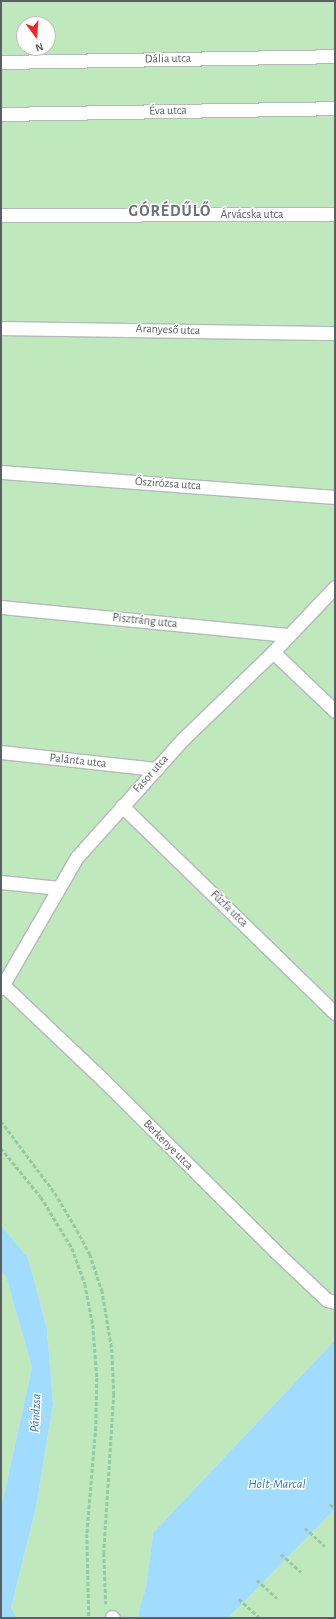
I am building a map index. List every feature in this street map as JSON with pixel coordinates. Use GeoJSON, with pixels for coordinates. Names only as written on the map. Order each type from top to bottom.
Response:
{"type":"FeatureCollection","features":[{"type":"Feature","properties":{"kind":"street","name":"Dália utca"},"geometry":{"type":"LineString","coordinates":[[1,62],[335,56]]}},
{"type":"Feature","properties":{"kind":"street","name":"Éva utca"},"geometry":{"type":"LineString","coordinates":[[1,114],[335,108]]}},
{"type":"Feature","properties":{"kind":"street","name":"Árvácska utca"},"geometry":{"type":"LineString","coordinates":[[1,215],[335,214]]}},
{"type":"Feature","properties":{"kind":"street","name":"Aranyeső utca"},"geometry":{"type":"LineString","coordinates":[[1,328],[335,333]]}},
{"type":"Feature","properties":{"kind":"street","name":"Őszirózsa utca"},"geometry":{"type":"LineString","coordinates":[[1,472],[335,497]]}},
{"type":"Feature","properties":{"kind":"street","name":"Fasor utca"},"geometry":{"type":"LineString","coordinates":[[2,985],[77,857],[183,739],[273,652],[335,587]]}},
{"type":"Feature","properties":{"kind":"street","name":"Pisztráng utca"},"geometry":{"type":"LineString","coordinates":[[1,607],[289,635]]}},
{"type":"Feature","properties":{"kind":"street"},"geometry":{"type":"LineString","coordinates":[[273,652],[335,711]]}},
{"type":"Feature","properties":{"kind":"street","name":"Palánta utca"},"geometry":{"type":"LineString","coordinates":[[1,752],[156,769]]}},
{"type":"Feature","properties":{"kind":"street","name":"Fűzfa utca"},"geometry":{"type":"LineString","coordinates":[[122,806],[335,1013]]}},
{"type":"Feature","properties":{"kind":"street"},"geometry":{"type":"LineString","coordinates":[[1,882],[59,888]]}},
{"type":"Feature","properties":{"kind":"street","name":"Berkenye utca"},"geometry":{"type":"LineString","coordinates":[[2,985],[275,1252],[327,1300],[335,1302]]}},
{"type":"Feature","properties":{"kind":"path"},"geometry":{"type":"LineString","coordinates":[[1,1121],[55,1193],[90,1254],[102,1290],[112,1348],[114,1394],[104,1553],[104,1602],[113,1618]]}},
{"type":"Feature","properties":{"kind":"path"},"geometry":{"type":"LineString","coordinates":[[1,1148],[40,1197],[72,1248],[85,1284],[93,1325],[96,1378],[96,1427],[86,1534],[89,1618]]}},
{"type":"Feature","properties":{"kind":"path"},"geometry":{"type":"LineString","coordinates":[[330,1504],[335,1508]]}},
{"type":"Feature","properties":{"kind":"path"},"geometry":{"type":"LineString","coordinates":[[306,1528],[325,1546]]}},
{"type":"Feature","properties":{"kind":"path"},"geometry":{"type":"LineString","coordinates":[[282,1554],[301,1572]]}},
{"type":"Feature","properties":{"kind":"path"},"geometry":{"type":"LineString","coordinates":[[258,1580],[277,1598]]}},
{"type":"Feature","properties":{"kind":"path"},"geometry":{"type":"LineString","coordinates":[[239,1599],[259,1617]]}},
{"type":"Feature","properties":{"kind":"green space"},"geometry":{"type":"Polygon","coordinates":[[[1,1],[335,1],[335,1340],[153,1533],[146,1587],[138,1614],[141,1618],[17,1618],[11,1608],[36,1508],[53,1404],[47,1329],[28,1258],[1,1225],[1,1]]]}},
{"type":"Feature","properties":{"kind":"green space"},"geometry":{"type":"Polygon","coordinates":[[[1,1271],[6,1277],[32,1367],[1,1508],[1,1271]]]}},
{"type":"Feature","properties":{"kind":"green space"},"geometry":{"type":"Polygon","coordinates":[[[335,1509],[335,1618],[228,1618],[335,1509]]]}},
{"type":"Feature","properties":{"kind":"water","name":"Pándzsa"},"geometry":{"type":"Polygon","coordinates":[[[1,1225],[28,1258],[47,1329],[53,1404],[36,1508],[11,1608],[17,1618],[1,1618],[1,1508],[32,1367],[6,1277],[1,1271],[1,1225]]]}},
{"type":"Feature","properties":{"kind":"water","name":"Holt-Marcal"},"geometry":{"type":"Polygon","coordinates":[[[335,1340],[335,1509],[228,1618],[141,1618],[138,1614],[146,1587],[153,1533],[335,1340]]]}},
{"type":"Feature","properties":{"kind":"district","name":"GÓRÉDŰLŐ"},"geometry":{"type":"Point","coordinates":[170,211]}}]}
